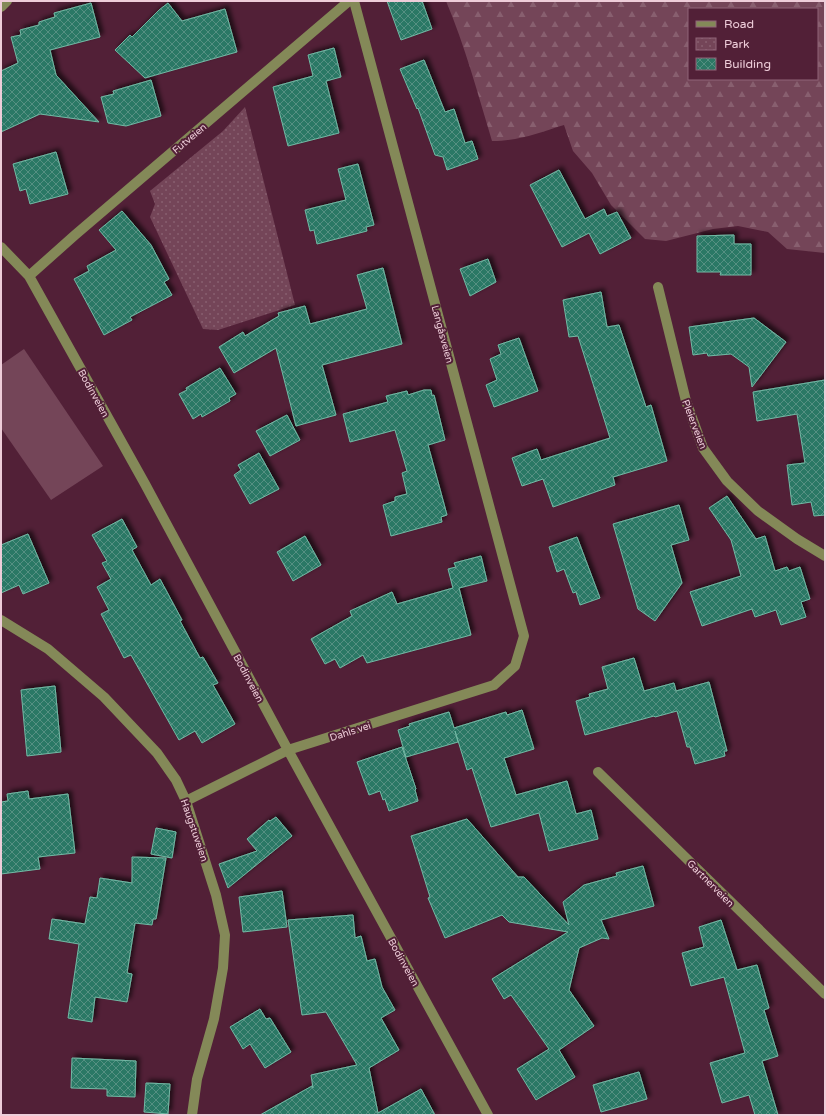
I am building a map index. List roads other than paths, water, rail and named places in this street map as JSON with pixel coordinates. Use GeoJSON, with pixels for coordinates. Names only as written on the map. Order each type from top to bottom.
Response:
{"type":"FeatureCollection","features":[{"type":"Feature","properties":{"kind":"street"},"geometry":{"type":"LineString","coordinates":[[1,7],[7,1]]}},
{"type":"Feature","properties":{"kind":"street","name":"Futveien"},"geometry":{"type":"LineString","coordinates":[[29,276],[75,234],[349,1]]}},
{"type":"Feature","properties":{"kind":"street","name":"Langåsveien"},"geometry":{"type":"LineString","coordinates":[[354,1],[524,636],[515,666]]}},
{"type":"Feature","properties":{"kind":"street","name":"Bodinveien"},"geometry":{"type":"LineString","coordinates":[[1,246],[29,276],[141,477],[288,750],[488,1115]]}},
{"type":"Feature","properties":{"kind":"street","name":"Pleierveien"},"geometry":{"type":"LineString","coordinates":[[658,287],[686,401],[703,448],[727,481],[758,511],[825,556]]}},
{"type":"Feature","properties":{"kind":"street","name":"Haugstuveien"},"geometry":{"type":"LineString","coordinates":[[1,620],[48,649],[104,697],[157,753],[176,780],[186,802],[216,895],[225,935],[223,968],[214,1019],[196,1079],[192,1115]]}},
{"type":"Feature","properties":{"kind":"street","name":"Dahls vei"},"geometry":{"type":"LineString","coordinates":[[186,802],[288,750],[494,685],[515,666]]}},
{"type":"Feature","properties":{"kind":"street","name":"Gartnerveien"},"geometry":{"type":"LineString","coordinates":[[598,772],[825,994]]}}]}
